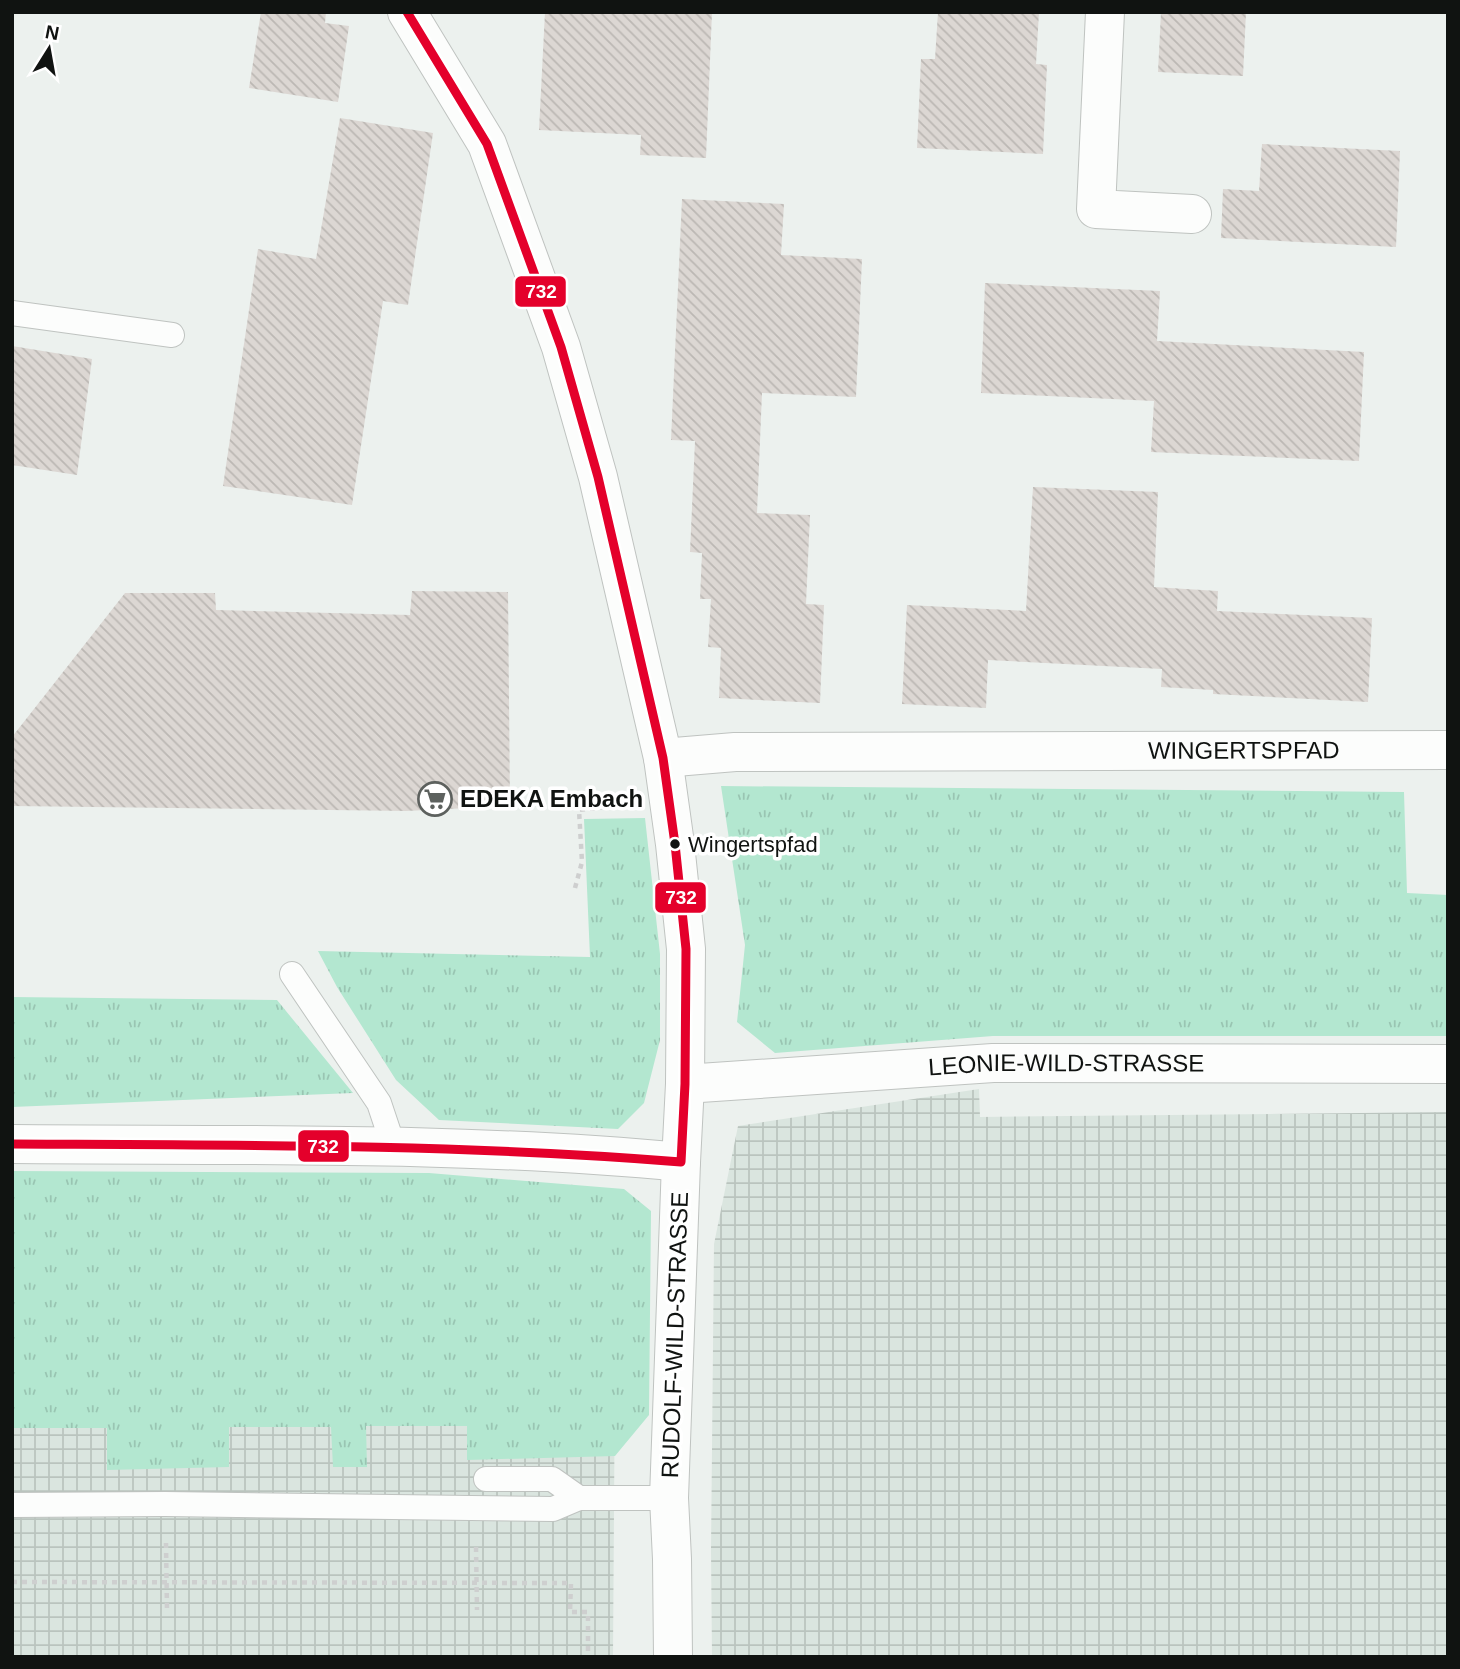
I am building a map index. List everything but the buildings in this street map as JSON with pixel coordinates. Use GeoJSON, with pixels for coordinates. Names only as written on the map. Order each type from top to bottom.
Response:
{"type":"FeatureCollection","features":[{"type":"Feature","properties":{"kind":"street","name":"RUDOLF-WILD-STRASSE"},"geometry":{"type":"LineString","coordinates":[[407,12],[487,144],[561,347],[598,478],[663,758],[670,799],[686,949],[685,1084],[669,1498],[673,1657]]}},
{"type":"Feature","properties":{"kind":"street"},"geometry":{"type":"LineString","coordinates":[[1105,12],[1096,209],[1192,214]]}},
{"type":"Feature","properties":{"kind":"street","name":"WINGERTSPFAD"},"geometry":{"type":"LineString","coordinates":[[663,758],[749,752],[1448,750]]}},
{"type":"Feature","properties":{"kind":"street","name":"LEONIE-WILD-STRASSE"},"geometry":{"type":"LineString","coordinates":[[685,1084],[993,1063],[1448,1064]]}},
{"type":"Feature","properties":{"kind":"street"},"geometry":{"type":"LineString","coordinates":[[12,1144],[394,1148],[602,1155],[681,1162]]}},
{"type":"Feature","properties":{"kind":"lane"},"geometry":{"type":"LineString","coordinates":[[12,313],[172,335]]}},
{"type":"Feature","properties":{"kind":"lane"},"geometry":{"type":"LineString","coordinates":[[292,974],[379,1103],[394,1148]]}},
{"type":"Feature","properties":{"kind":"lane"},"geometry":{"type":"LineString","coordinates":[[486,1479],[552,1479],[579,1498]]}},
{"type":"Feature","properties":{"kind":"lane"},"geometry":{"type":"LineString","coordinates":[[12,1505],[164,1504],[553,1509],[579,1498],[669,1498]]}},
{"type":"Feature","properties":{"kind":"path"},"geometry":{"type":"LineString","coordinates":[[575,888],[582,862],[579,810],[670,799]]}},
{"type":"Feature","properties":{"kind":"path"},"geometry":{"type":"LineString","coordinates":[[475,1507],[477,1610]]}},
{"type":"Feature","properties":{"kind":"path"},"geometry":{"type":"LineString","coordinates":[[12,1582],[571,1583],[570,1612],[588,1612],[588,1657]]}},
{"type":"Feature","properties":{"kind":"path"},"geometry":{"type":"LineString","coordinates":[[167,1582],[167,1611]]}},
{"type":"Feature","properties":{"kind":"shaded area"},"geometry":{"type":"Polygon","coordinates":[[[979,1089],[980,1117],[1448,1112],[1448,1657],[712,1657],[714,1244],[738,1126],[979,1089]]]}},
{"type":"Feature","properties":{"kind":"shaded area"},"geometry":{"type":"Polygon","coordinates":[[[12,1219],[616,1221],[613,1657],[12,1657],[12,1219]]]}},
{"type":"Feature","properties":{"kind":"green space"},"geometry":{"type":"Polygon","coordinates":[[[721,786],[1404,792],[1407,893],[1448,895],[1448,1036],[993,1036],[775,1053],[737,1022],[745,945],[721,786]]]}},
{"type":"Feature","properties":{"kind":"green space"},"geometry":{"type":"Polygon","coordinates":[[[645,818],[660,954],[660,1040],[644,1103],[618,1129],[439,1120],[396,1080],[337,987],[318,951],[590,957],[584,819],[645,818]]]}},
{"type":"Feature","properties":{"kind":"green space"},"geometry":{"type":"Polygon","coordinates":[[[12,997],[277,1000],[353,1093],[12,1107],[12,997]]]}},
{"type":"Feature","properties":{"kind":"green space"},"geometry":{"type":"Polygon","coordinates":[[[12,1171],[429,1173],[624,1189],[651,1211],[649,1415],[615,1456],[467,1460],[467,1426],[366,1426],[367,1467],[333,1467],[331,1427],[229,1427],[229,1467],[107,1470],[107,1428],[12,1428],[12,1171]]]}},
{"type":"Feature","properties":{"kind":"transit line","name":"732"},"geometry":{"type":"LineString","coordinates":[[12,1144],[430,1149],[681,1162],[685,1084],[686,949],[675,844],[663,758],[598,477],[561,347],[487,144],[407,12]]}},
{"type":"Feature","properties":{"kind":"place","name":"EDEKA Embach"},"geometry":{"type":"Point","coordinates":[435,799]}},
{"type":"Feature","properties":{"kind":"place","name":"Wingertspfad"},"geometry":{"type":"Point","coordinates":[675,844]}}]}
